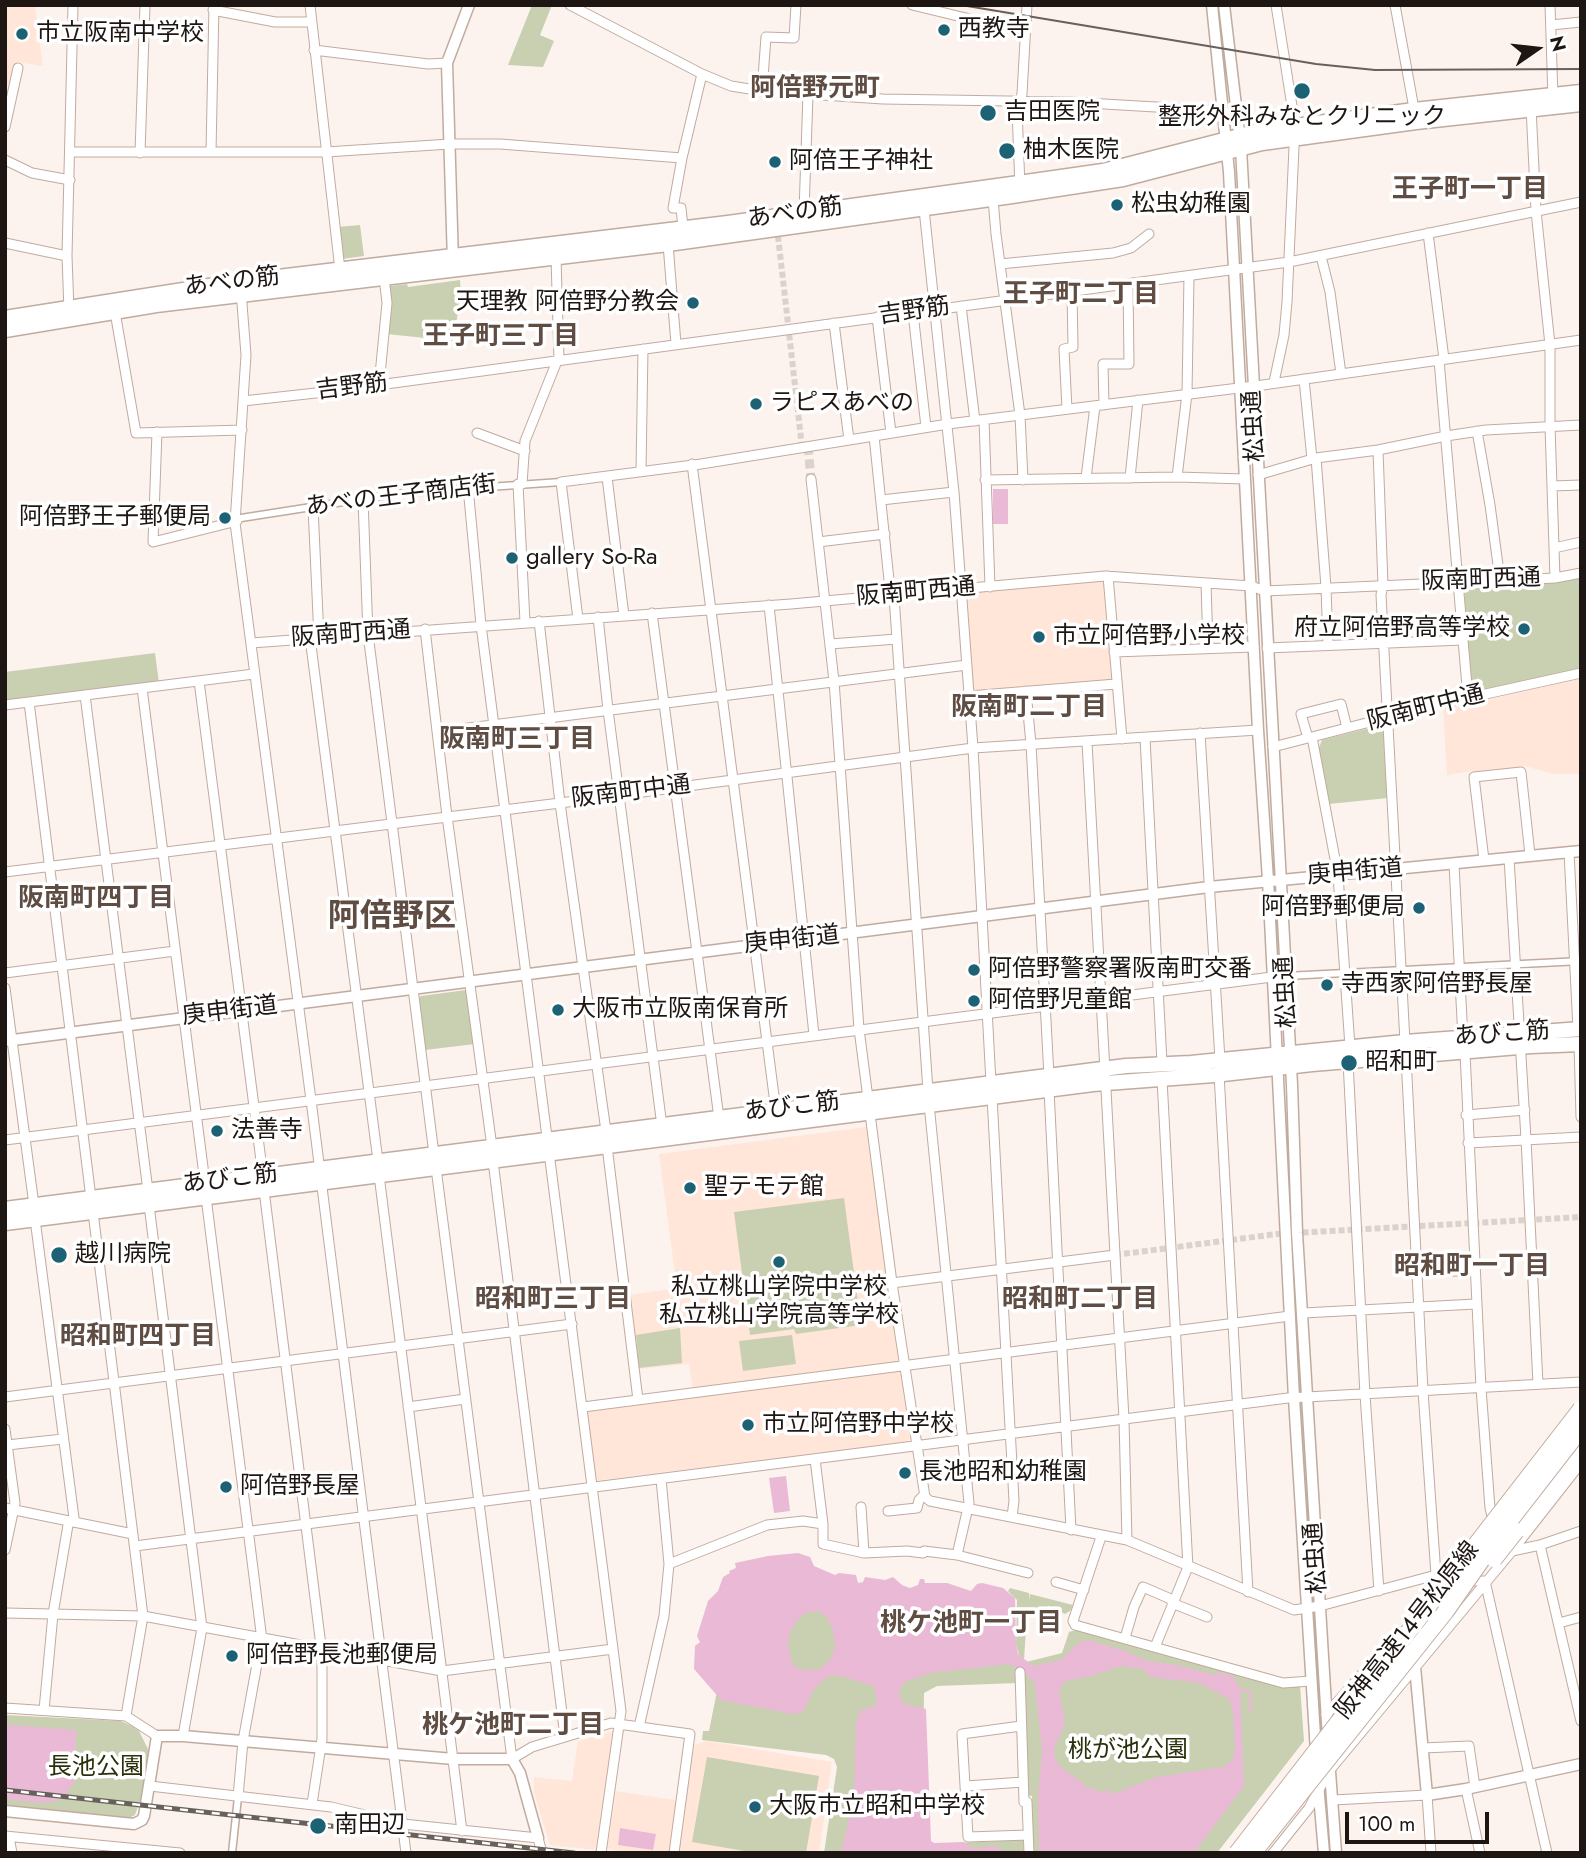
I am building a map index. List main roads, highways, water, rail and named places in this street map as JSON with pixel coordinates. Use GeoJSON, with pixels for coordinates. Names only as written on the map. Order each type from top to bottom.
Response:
{"type":"FeatureCollection","features":[{"type":"Feature","properties":{"kind":"highway","name":"阪神高速14号松原線"},"geometry":{"type":"LineString","coordinates":[[1237,1853],[1581,1409]]}},
{"type":"Feature","properties":{"kind":"highway","name":"阪神高速14号松原線"},"geometry":{"type":"LineString","coordinates":[[1252,1853],[1447,1611],[1501,1532],[1581,1429]]}},
{"type":"Feature","properties":{"kind":"highway"},"geometry":{"type":"LineString","coordinates":[[1447,1611],[1480,1576],[1581,1448]]}},
{"type":"Feature","properties":{"kind":"main road","name":"あべの筋"},"geometry":{"type":"LineString","coordinates":[[5,318],[384,277],[453,263],[683,228],[777,227],[804,212],[1020,189],[1295,132],[1554,101],[1581,92]]}},
{"type":"Feature","properties":{"kind":"main road","name":"あべの筋"},"geometry":{"type":"LineString","coordinates":[[1554,101],[1581,104]]}},
{"type":"Feature","properties":{"kind":"main road","name":"あべの筋"},"geometry":{"type":"LineString","coordinates":[[5,330],[69,313],[115,312],[241,293],[340,270],[556,257],[668,244],[993,199],[1020,189]]}},
{"type":"Feature","properties":{"kind":"main road","name":"あびこ筋"},"geometry":{"type":"LineString","coordinates":[[1105,1076],[1162,1079],[1219,1067],[1349,1054],[1405,1042],[1464,1045],[1580,1037]]}},
{"type":"Feature","properties":{"kind":"main road","name":"あびこ筋"},"geometry":{"type":"LineString","coordinates":[[1349,1054],[1406,1057],[1464,1045]]}},
{"type":"Feature","properties":{"kind":"main road","name":"あびこ筋"},"geometry":{"type":"LineString","coordinates":[[5,1209],[35,1212],[149,1198],[1105,1076],[1162,1063],[1219,1067]]}},
{"type":"Feature","properties":{"kind":"main road","name":"あびこ筋"},"geometry":{"type":"LineString","coordinates":[[606,1138],[719,1118],[868,1105]]}},
{"type":"Feature","properties":{"kind":"main road","name":"あびこ筋"},"geometry":{"type":"LineString","coordinates":[[5,1223],[35,1212]]}},
{"type":"Feature","properties":{"kind":"waterway"},"geometry":{"type":"LineString","coordinates":[[1240,1689],[1249,1692],[1251,1712]]}},
{"type":"Feature","properties":{"kind":"tunnel"},"geometry":{"type":"LineString","coordinates":[[778,236],[802,447]]}},
{"type":"Feature","properties":{"kind":"tunnel"},"geometry":{"type":"LineString","coordinates":[[808,446],[811,479]]}},
{"type":"Feature","properties":{"kind":"tunnel"},"geometry":{"type":"LineString","coordinates":[[1115,1255],[1277,1234],[1581,1217]]}},
{"type":"Feature","properties":{"kind":"tram line"},"geometry":{"type":"LineString","coordinates":[[961,5],[1316,64],[1375,70],[1581,69]]}},
{"type":"Feature","properties":{"kind":"railway"},"geometry":{"type":"LineString","coordinates":[[5,1790],[574,1853]]}},
{"type":"Feature","properties":{"kind":"place","name":"西教寺"},"geometry":{"type":"Point","coordinates":[944,30]}},
{"type":"Feature","properties":{"kind":"place","name":"市立阪南中学校"},"geometry":{"type":"Point","coordinates":[22,34]}},
{"type":"Feature","properties":{"kind":"place","name":"整形外科みなとクリニック"},"geometry":{"type":"Point","coordinates":[1302,91]}},
{"type":"Feature","properties":{"kind":"place","name":"吉田医院"},"geometry":{"type":"Point","coordinates":[988,113]}},
{"type":"Feature","properties":{"kind":"place","name":"柚木医院"},"geometry":{"type":"Point","coordinates":[1007,151]}},
{"type":"Feature","properties":{"kind":"place","name":"阿倍王子神社"},"geometry":{"type":"Point","coordinates":[775,162]}},
{"type":"Feature","properties":{"kind":"place","name":"松虫幼稚園"},"geometry":{"type":"Point","coordinates":[1117,205]}},
{"type":"Feature","properties":{"kind":"place","name":"天理教 阿倍野分教会"},"geometry":{"type":"Point","coordinates":[693,303]}},
{"type":"Feature","properties":{"kind":"place","name":"ラピスあべの"},"geometry":{"type":"Point","coordinates":[756,404]}},
{"type":"Feature","properties":{"kind":"place","name":"阿倍野王子郵便局"},"geometry":{"type":"Point","coordinates":[225,518]}},
{"type":"Feature","properties":{"kind":"place","name":"gallery So-Ra"},"geometry":{"type":"Point","coordinates":[512,558]}},
{"type":"Feature","properties":{"kind":"place","name":"府立阿倍野高等学校"},"geometry":{"type":"Point","coordinates":[1524,629]}},
{"type":"Feature","properties":{"kind":"place","name":"市立阿倍野小学校"},"geometry":{"type":"Point","coordinates":[1039,637]}},
{"type":"Feature","properties":{"kind":"place","name":"阿倍野郵便局"},"geometry":{"type":"Point","coordinates":[1419,908]}},
{"type":"Feature","properties":{"kind":"place","name":"阿倍野警察署阪南町交番"},"geometry":{"type":"Point","coordinates":[974,970]}},
{"type":"Feature","properties":{"kind":"place","name":"寺西家阿倍野長屋"},"geometry":{"type":"Point","coordinates":[1327,985]}},
{"type":"Feature","properties":{"kind":"place","name":"阿倍野児童館"},"geometry":{"type":"Point","coordinates":[974,1001]}},
{"type":"Feature","properties":{"kind":"place","name":"大阪市立阪南保育所"},"geometry":{"type":"Point","coordinates":[558,1010]}},
{"type":"Feature","properties":{"kind":"place","name":"昭和町"},"geometry":{"type":"Point","coordinates":[1349,1063]}},
{"type":"Feature","properties":{"kind":"place","name":"法善寺"},"geometry":{"type":"Point","coordinates":[217,1131]}},
{"type":"Feature","properties":{"kind":"place","name":"聖テモテ館"},"geometry":{"type":"Point","coordinates":[690,1188]}},
{"type":"Feature","properties":{"kind":"place","name":"越川病院"},"geometry":{"type":"Point","coordinates":[59,1255]}},
{"type":"Feature","properties":{"kind":"place","name":"私立桃山学院中学校 私立桃山学院高等学校"},"geometry":{"type":"Point","coordinates":[779,1262]}},
{"type":"Feature","properties":{"kind":"place","name":"市立阿倍野中学校"},"geometry":{"type":"Point","coordinates":[748,1425]}},
{"type":"Feature","properties":{"kind":"place","name":"長池昭和幼稚園"},"geometry":{"type":"Point","coordinates":[905,1473]}},
{"type":"Feature","properties":{"kind":"place","name":"阿倍野長屋"},"geometry":{"type":"Point","coordinates":[226,1487]}},
{"type":"Feature","properties":{"kind":"place","name":"阿倍野長池郵便局"},"geometry":{"type":"Point","coordinates":[232,1656]}},
{"type":"Feature","properties":{"kind":"place","name":"大阪市立昭和中学校"},"geometry":{"type":"Point","coordinates":[755,1807]}},
{"type":"Feature","properties":{"kind":"place","name":"南田辺"},"geometry":{"type":"Point","coordinates":[318,1826]}},
{"type":"Feature","properties":{"kind":"district","name":"阿倍野元町"},"geometry":{"type":"Point","coordinates":[815,90]}},
{"type":"Feature","properties":{"kind":"district","name":"王子町一丁目"},"geometry":{"type":"Point","coordinates":[1470,191]}},
{"type":"Feature","properties":{"kind":"district","name":"王子町二丁目"},"geometry":{"type":"Point","coordinates":[1081,296]}},
{"type":"Feature","properties":{"kind":"district","name":"王子町三丁目"},"geometry":{"type":"Point","coordinates":[501,338]}},
{"type":"Feature","properties":{"kind":"district","name":"阪南町二丁目"},"geometry":{"type":"Point","coordinates":[1029,709]}},
{"type":"Feature","properties":{"kind":"district","name":"阪南町三丁目"},"geometry":{"type":"Point","coordinates":[517,741]}},
{"type":"Feature","properties":{"kind":"district","name":"阪南町四丁目"},"geometry":{"type":"Point","coordinates":[96,900]}},
{"type":"Feature","properties":{"kind":"district","name":"阿倍野区"},"geometry":{"type":"Point","coordinates":[392,918]}},
{"type":"Feature","properties":{"kind":"district","name":"昭和町一丁目"},"geometry":{"type":"Point","coordinates":[1472,1268]}},
{"type":"Feature","properties":{"kind":"district","name":"昭和町三丁目"},"geometry":{"type":"Point","coordinates":[553,1301]}},
{"type":"Feature","properties":{"kind":"district","name":"昭和町二丁目"},"geometry":{"type":"Point","coordinates":[1080,1301]}},
{"type":"Feature","properties":{"kind":"district","name":"昭和町四丁目"},"geometry":{"type":"Point","coordinates":[138,1338]}},
{"type":"Feature","properties":{"kind":"district","name":"桃ケ池町一丁目"},"geometry":{"type":"Point","coordinates":[971,1625]}},
{"type":"Feature","properties":{"kind":"district","name":"桃ケ池町二丁目"},"geometry":{"type":"Point","coordinates":[513,1727]}},
{"type":"Feature","properties":{"kind":"park label","name":"桃が池公園"},"geometry":{"type":"Point","coordinates":[1128,1751]}},
{"type":"Feature","properties":{"kind":"park label","name":"長池公園"},"geometry":{"type":"Point","coordinates":[96,1768]}}]}
